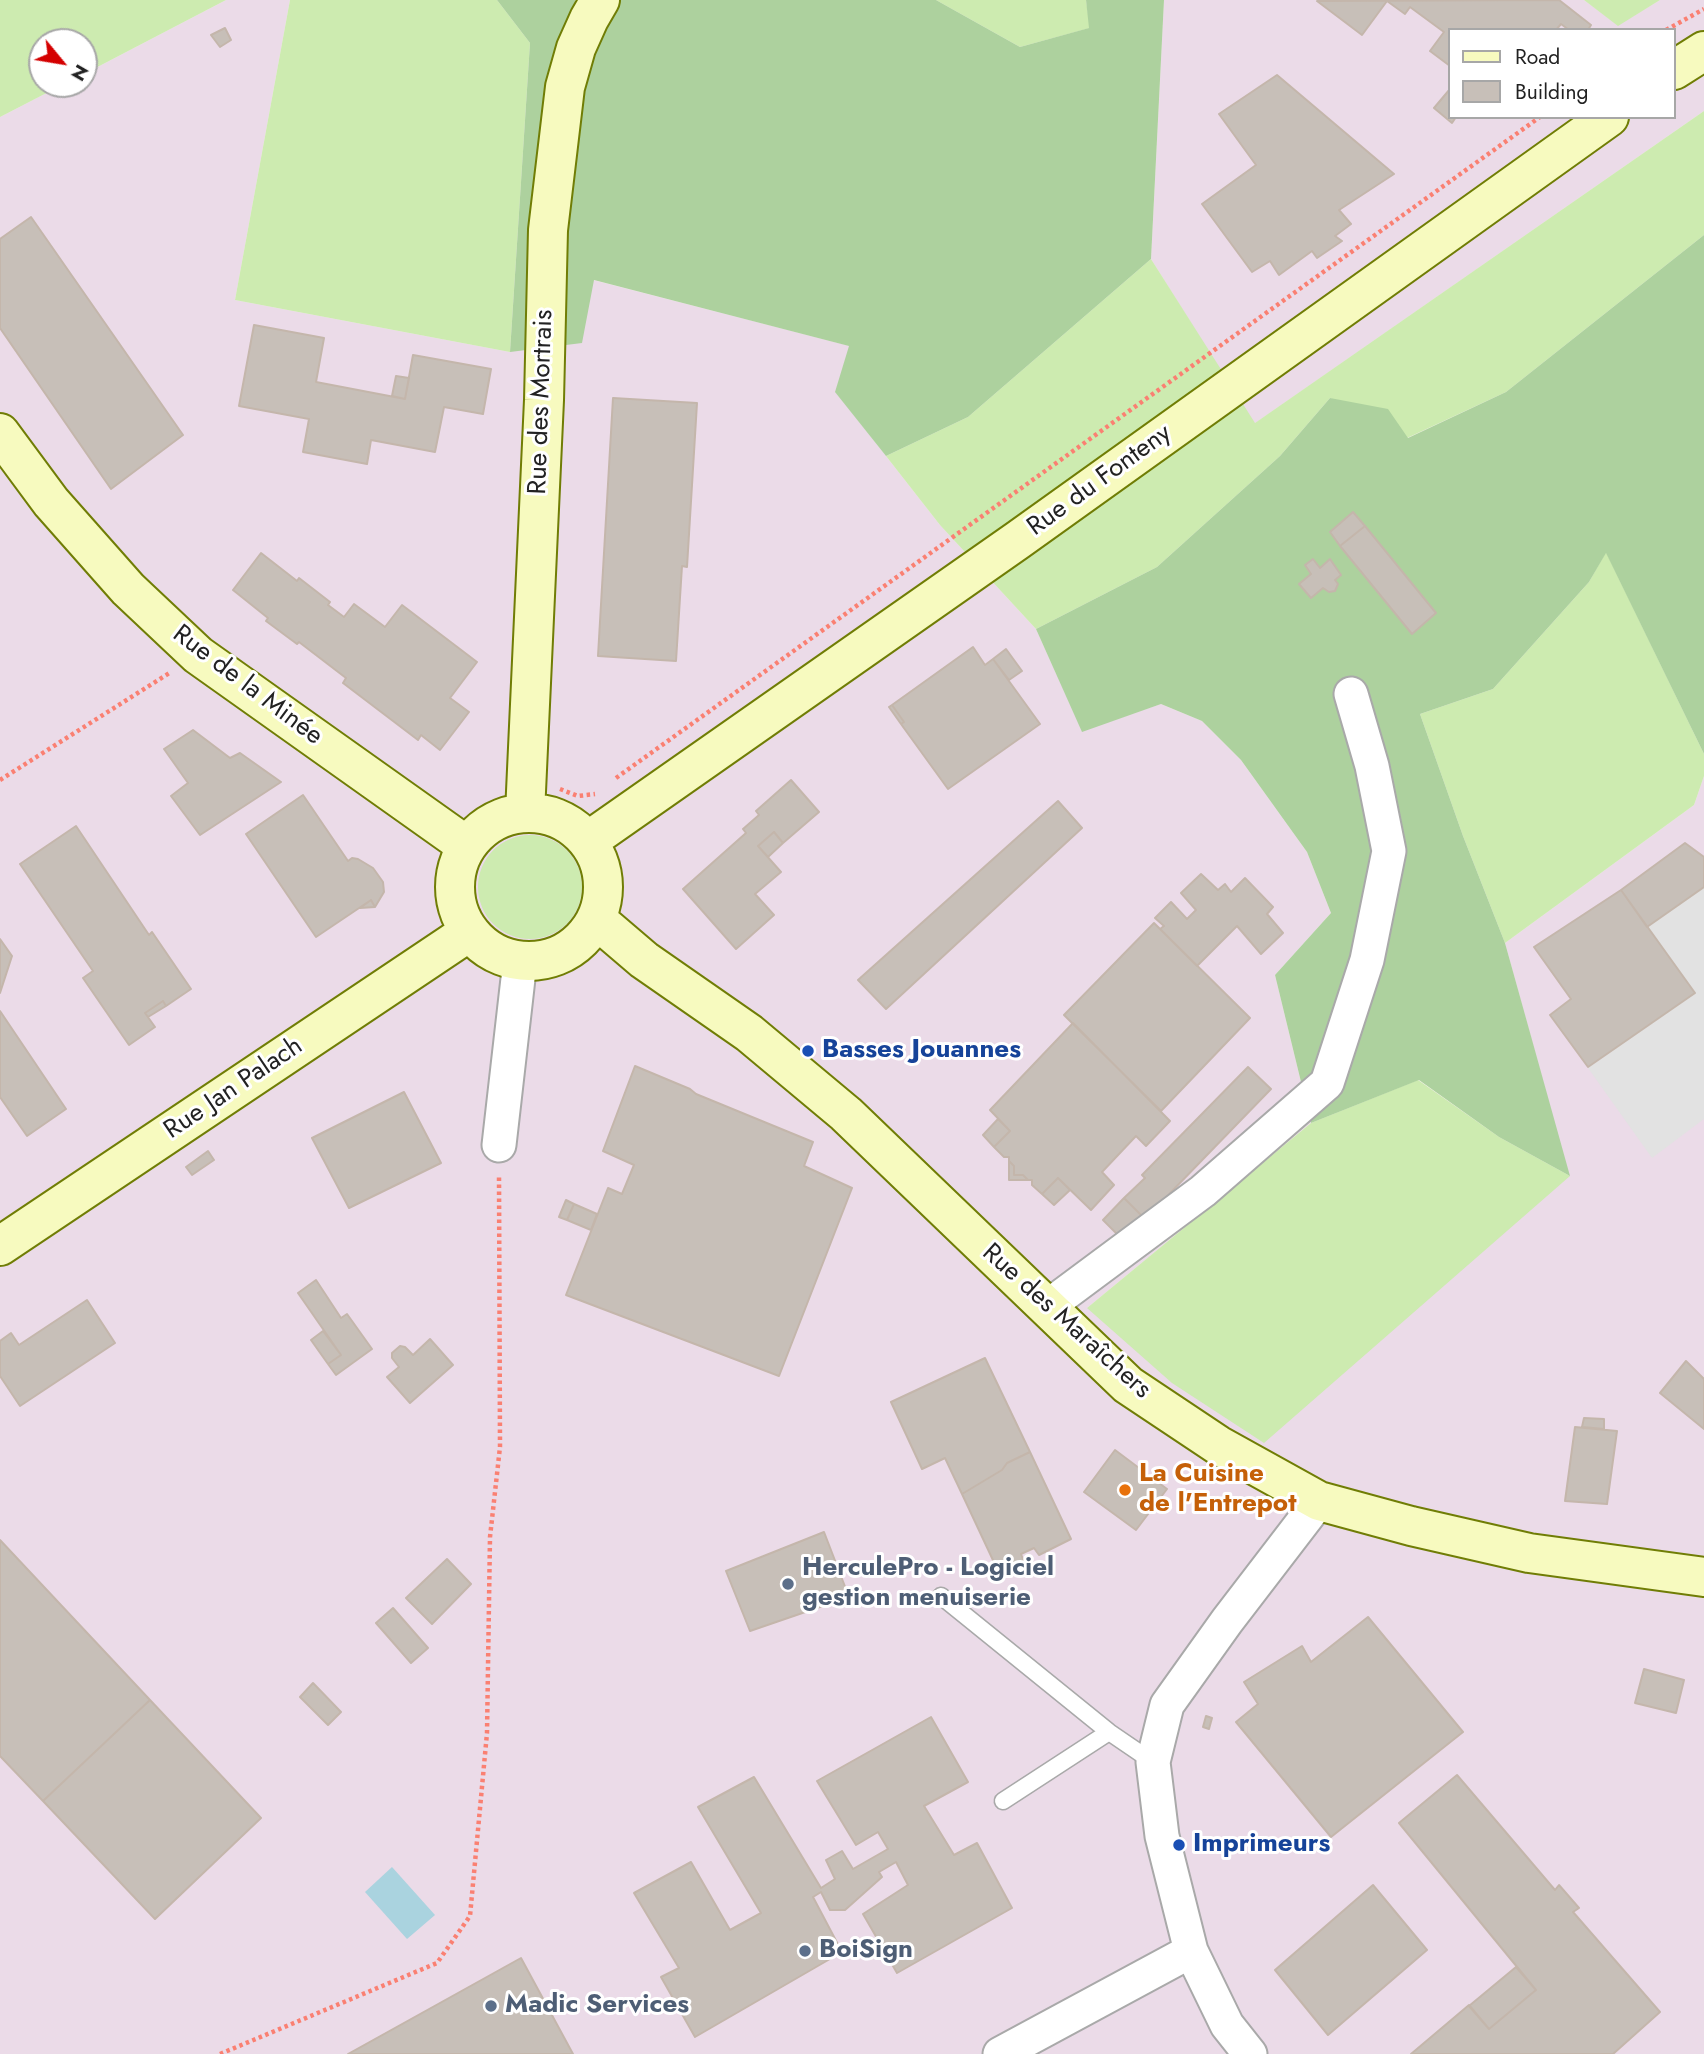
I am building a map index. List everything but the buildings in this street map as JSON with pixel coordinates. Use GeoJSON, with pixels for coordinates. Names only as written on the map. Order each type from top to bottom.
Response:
{"type":"FeatureCollection","features":[{"type":"Feature","properties":{"kind":"street","name":"Rue des Mortrais"},"geometry":{"type":"LineString","coordinates":[[525,813],[543,414],[548,230],[565,86],[576,48],[600,0]]}},
{"type":"Feature","properties":{"kind":"street"},"geometry":{"type":"LineString","coordinates":[[1676,69],[1704,51]]}},
{"type":"Feature","properties":{"kind":"street","name":"Rue du Fonteny"},"geometry":{"type":"LineString","coordinates":[[588,841],[1018,540],[1606,119]]}},
{"type":"Feature","properties":{"kind":"street","name":"Rue de la Minée"},"geometry":{"type":"LineString","coordinates":[[0,433],[51,502],[128,589],[198,655],[467,846]]}},
{"type":"Feature","properties":{"kind":"street"},"geometry":{"type":"LineString","coordinates":[[1047,1307],[1203,1191],[1327,1083],[1367,960],[1389,851],[1372,766],[1351,694]]}},
{"type":"Feature","properties":{"kind":"street"},"geometry":{"type":"LineString","coordinates":[[525,813],[543,814],[560,819],[588,841],[598,859],[603,879],[602,900],[596,919],[573,947],[539,961],[520,961],[499,955],[481,944],[469,932],[458,908],[455,887],[458,866],[467,846],[483,829],[503,818],[525,813]]}},
{"type":"Feature","properties":{"kind":"street","name":"Rue des Maraîchers"},"geometry":{"type":"LineString","coordinates":[[596,919],[644,960],[749,1033],[846,1114],[1128,1385],[1219,1445],[1319,1501],[1411,1526],[1530,1553],[1704,1577]]}},
{"type":"Feature","properties":{"kind":"street","name":"Rue Jan Palach"},"geometry":{"type":"LineString","coordinates":[[0,1246],[469,932]]}},
{"type":"Feature","properties":{"kind":"street"},"geometry":{"type":"LineString","coordinates":[[499,1145],[520,961]]}},
{"type":"Feature","properties":{"kind":"street"},"geometry":{"type":"LineString","coordinates":[[1250,2054],[1227,2025],[1192,1951],[1162,1836],[1153,1762],[1167,1705],[1227,1620],[1319,1501]]}},
{"type":"Feature","properties":{"kind":"street"},"geometry":{"type":"LineString","coordinates":[[1000,2054],[1192,1951]]}},
{"type":"Feature","properties":{"kind":"lane"},"geometry":{"type":"LineString","coordinates":[[941,1596],[1109,1732],[1153,1762]]}},
{"type":"Feature","properties":{"kind":"lane"},"geometry":{"type":"LineString","coordinates":[[1003,1801],[1109,1732]]}},
{"type":"Feature","properties":{"kind":"path"},"geometry":{"type":"LineString","coordinates":[[1670,28],[1704,9]]}},
{"type":"Feature","properties":{"kind":"path"},"geometry":{"type":"LineString","coordinates":[[614,779],[1537,119]]}},
{"type":"Feature","properties":{"kind":"path"},"geometry":{"type":"LineString","coordinates":[[0,780],[198,655]]}},
{"type":"Feature","properties":{"kind":"path"},"geometry":{"type":"LineString","coordinates":[[552,786],[578,796],[599,793]]}},
{"type":"Feature","properties":{"kind":"path"},"geometry":{"type":"LineString","coordinates":[[220,2054],[437,1963],[470,1916],[487,1733],[490,1537],[500,1447],[499,1145]]}},
{"type":"Feature","properties":{"kind":"shaded area"},"geometry":{"type":"Polygon","coordinates":[[[226,0],[290,0],[235,300],[510,352],[593,280],[850,346],[836,392],[940,525],[1036,629],[1082,731],[1161,704],[1202,721],[1241,760],[1307,852],[1331,913],[1275,975],[1311,1123],[1087,1308],[1569,1176],[1505,943],[1694,805],[1704,776],[1704,2054],[0,2054],[0,117],[37,98],[98,98],[98,67],[226,0]]]}},
{"type":"Feature","properties":{"kind":"shaded area"},"geometry":{"type":"Polygon","coordinates":[[[1164,0],[1584,0],[1618,25],[1660,0],[1704,0],[1704,111],[1254,424],[1151,259],[1164,0]]]}},
{"type":"Feature","properties":{"kind":"shaded area"},"geometry":{"type":"Polygon","coordinates":[[[1704,887],[1704,1119],[1652,1158],[1588,1068],[1694,994],[1647,927],[1704,887]]]}},
{"type":"Feature","properties":{"kind":"green space"},"geometry":{"type":"Polygon","coordinates":[[[0,0],[226,0],[98,67],[98,28],[28,28],[28,98],[37,98],[0,117],[0,0]]]}},
{"type":"Feature","properties":{"kind":"green space"},"geometry":{"type":"Polygon","coordinates":[[[290,0],[497,0],[530,43],[510,352],[235,300],[290,0]]]}},
{"type":"Feature","properties":{"kind":"green space"},"geometry":{"type":"Polygon","coordinates":[[[497,0],[575,0],[581,9],[599,0],[936,0],[1020,47],[1089,28],[1086,0],[1164,0],[1151,259],[968,417],[886,456],[835,392],[849,346],[594,280],[582,343],[510,352],[530,43],[497,0]]]}},
{"type":"Feature","properties":{"kind":"green space"},"geometry":{"type":"Polygon","coordinates":[[[936,0],[1086,0],[1090,28],[1020,47],[936,0]]]}},
{"type":"Feature","properties":{"kind":"green space"},"geometry":{"type":"Polygon","coordinates":[[[1584,0],[1660,0],[1618,26],[1584,0]]]}},
{"type":"Feature","properties":{"kind":"green space"},"geometry":{"type":"Polygon","coordinates":[[[1704,111],[1704,235],[1506,392],[1407,438],[1330,398],[1280,456],[1157,567],[1036,629],[940,525],[886,456],[968,417],[1151,259],[1255,423],[1704,111]]]}},
{"type":"Feature","properties":{"kind":"green space"},"geometry":{"type":"Polygon","coordinates":[[[1704,235],[1704,754],[1606,553],[1589,582],[1493,689],[1420,714],[1463,836],[1505,943],[1570,1176],[1499,1137],[1419,1080],[1311,1123],[1275,975],[1331,913],[1307,852],[1241,760],[1202,721],[1161,704],[1082,732],[1036,629],[1157,567],[1280,456],[1330,398],[1388,409],[1408,438],[1506,392],[1704,235]]]}},
{"type":"Feature","properties":{"kind":"green space"},"geometry":{"type":"Polygon","coordinates":[[[1606,552],[1704,754],[1704,776],[1694,805],[1505,943],[1463,836],[1420,714],[1493,689],[1589,582],[1606,552]]]}},
{"type":"Feature","properties":{"kind":"green space"},"geometry":{"type":"Polygon","coordinates":[[[530,835],[550,839],[567,850],[578,867],[582,887],[578,907],[567,924],[550,935],[530,939],[510,935],[493,924],[482,907],[478,887],[482,867],[493,850],[510,839],[530,835]]]}},
{"type":"Feature","properties":{"kind":"green space"},"geometry":{"type":"Polygon","coordinates":[[[1418,1080],[1499,1137],[1570,1176],[1264,1443],[1172,1383],[1087,1308],[1311,1123],[1418,1080]]]}},
{"type":"Feature","properties":{"kind":"water"},"geometry":{"type":"Polygon","coordinates":[[[392,1867],[435,1915],[407,1939],[365,1892],[392,1867]]]}},
{"type":"Feature","properties":{"kind":"place","name":"Basses Jouannes"},"geometry":{"type":"Point","coordinates":[808,1051]}},
{"type":"Feature","properties":{"kind":"place","name":"La Cuisine de l'Entrepot"},"geometry":{"type":"Point","coordinates":[1125,1490]}},
{"type":"Feature","properties":{"kind":"place","name":"HerculePro - Logiciel gestion menuiserie"},"geometry":{"type":"Point","coordinates":[788,1584]}},
{"type":"Feature","properties":{"kind":"place","name":"Imprimeurs"},"geometry":{"type":"Point","coordinates":[1179,1845]}},
{"type":"Feature","properties":{"kind":"place","name":"BoiSign"},"geometry":{"type":"Point","coordinates":[805,1951]}},
{"type":"Feature","properties":{"kind":"place","name":"Madic Services"},"geometry":{"type":"Point","coordinates":[491,2006]}}]}
